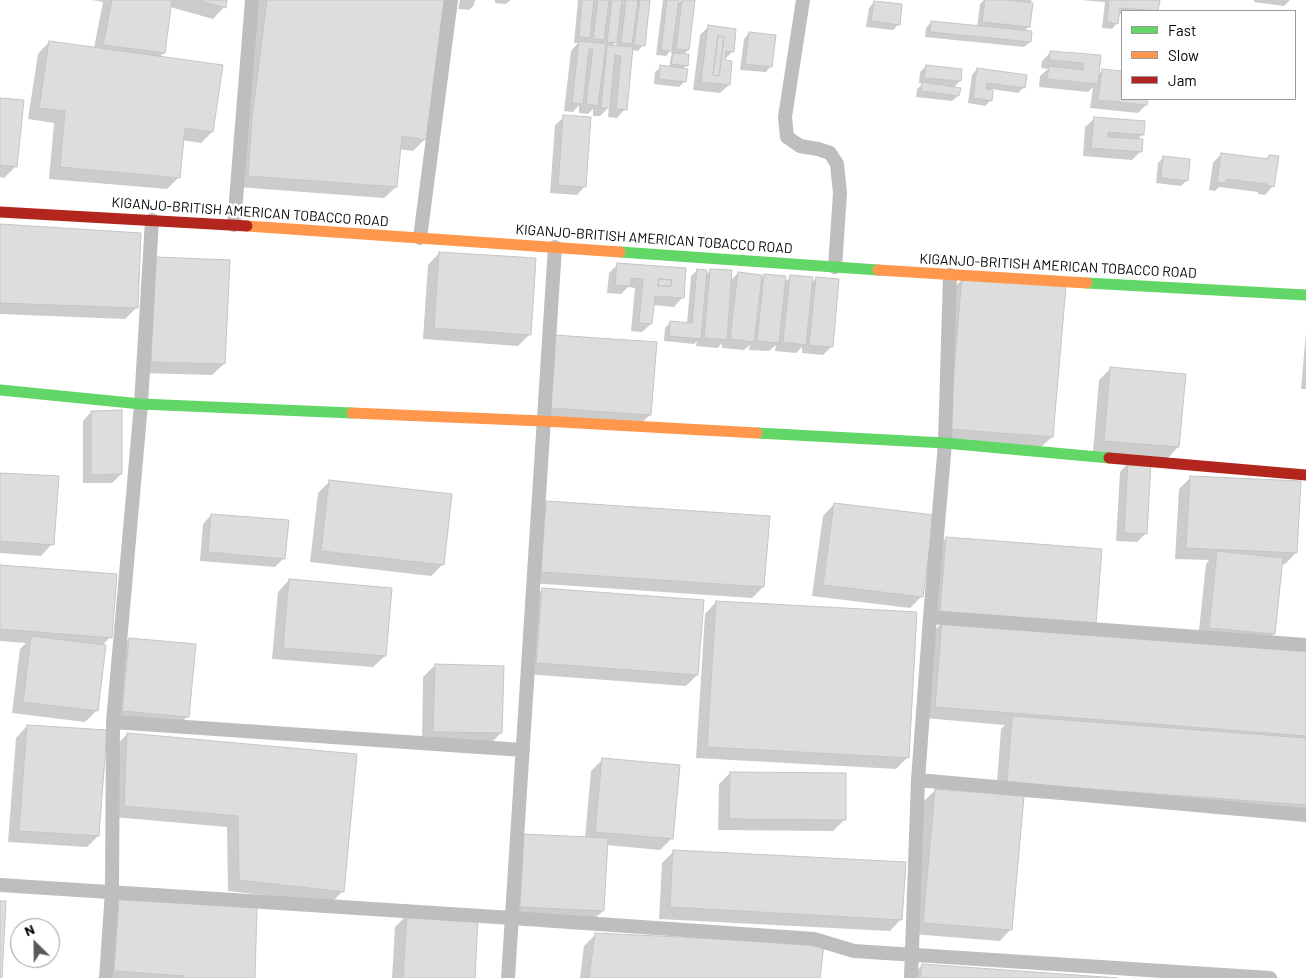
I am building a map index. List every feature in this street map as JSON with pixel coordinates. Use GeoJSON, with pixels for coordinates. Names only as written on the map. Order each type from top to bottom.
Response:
{"type":"FeatureCollection","features":[{"type":"Feature","properties":{"kind":"street"},"geometry":{"type":"LineString","coordinates":[[234,225],[252,0]]}},
{"type":"Feature","properties":{"kind":"street"},"geometry":{"type":"LineString","coordinates":[[420,238],[451,0]]}},
{"type":"Feature","properties":{"kind":"street"},"geometry":{"type":"LineString","coordinates":[[803,0],[785,117],[787,137],[800,146],[830,153],[837,164],[840,193],[836,267]]}},
{"type":"Feature","properties":{"kind":"street","name":"KIGANJO-BRITISH AMERICAN TOBACCO ROAD"},"geometry":{"type":"LineString","coordinates":[[0,212],[234,225],[950,275],[1306,295]]}},
{"type":"Feature","properties":{"kind":"street"},"geometry":{"type":"LineString","coordinates":[[106,978],[112,891],[112,722],[141,404],[152,220]]}},
{"type":"Feature","properties":{"kind":"street"},"geometry":{"type":"LineString","coordinates":[[508,978],[555,247]]}},
{"type":"Feature","properties":{"kind":"street"},"geometry":{"type":"LineString","coordinates":[[911,978],[918,780],[944,444],[950,275]]}},
{"type":"Feature","properties":{"kind":"street"},"geometry":{"type":"LineString","coordinates":[[0,390],[141,404],[544,421],[944,444],[1306,476]]}},
{"type":"Feature","properties":{"kind":"street"},"geometry":{"type":"LineString","coordinates":[[930,617],[1306,645]]}},
{"type":"Feature","properties":{"kind":"street"},"geometry":{"type":"LineString","coordinates":[[112,722],[523,750]]}},
{"type":"Feature","properties":{"kind":"street"},"geometry":{"type":"LineString","coordinates":[[918,780],[1306,814]]}},
{"type":"Feature","properties":{"kind":"street"},"geometry":{"type":"LineString","coordinates":[[0,885],[814,939],[826,941],[854,951],[1270,978]]}},
{"type":"Feature","properties":{"kind":"building"},"geometry":{"type":"Polygon","coordinates":[[[112,0],[172,0],[165,53],[103,45],[112,0]]]}},
{"type":"Feature","properties":{"kind":"building"},"geometry":{"type":"Polygon","coordinates":[[[197,0],[227,0],[226,8],[197,0]]]}},
{"type":"Feature","properties":{"kind":"building"},"geometry":{"type":"Polygon","coordinates":[[[267,0],[444,0],[426,140],[402,136],[397,187],[248,176],[252,118],[267,0]]]}},
{"type":"Feature","properties":{"kind":"building"},"geometry":{"type":"Polygon","coordinates":[[[582,0],[594,0],[590,38],[579,37],[582,0]]]}},
{"type":"Feature","properties":{"kind":"building"},"geometry":{"type":"Polygon","coordinates":[[[598,0],[609,0],[604,40],[593,39],[598,0]]]}},
{"type":"Feature","properties":{"kind":"building"},"geometry":{"type":"Polygon","coordinates":[[[612,0],[622,0],[617,43],[607,42],[612,0]]]}},
{"type":"Feature","properties":{"kind":"building"},"geometry":{"type":"Polygon","coordinates":[[[626,0],[638,0],[632,44],[621,43],[626,0]]]}},
{"type":"Feature","properties":{"kind":"building"},"geometry":{"type":"Polygon","coordinates":[[[640,0],[650,0],[645,46],[634,45],[640,0]]]}},
{"type":"Feature","properties":{"kind":"building"},"geometry":{"type":"Polygon","coordinates":[[[667,0],[679,0],[672,51],[661,50],[667,0]]]}},
{"type":"Feature","properties":{"kind":"building"},"geometry":{"type":"Polygon","coordinates":[[[682,0],[695,0],[689,50],[676,49],[682,0]]]}},
{"type":"Feature","properties":{"kind":"building"},"geometry":{"type":"Polygon","coordinates":[[[985,0],[1033,3],[1030,27],[982,22],[985,0]]]}},
{"type":"Feature","properties":{"kind":"building"},"geometry":{"type":"Polygon","coordinates":[[[1109,0],[1160,0],[1158,10],[1120,8],[1118,24],[1107,22],[1109,0]]]}},
{"type":"Feature","properties":{"kind":"building"},"geometry":{"type":"Polygon","coordinates":[[[874,1],[902,4],[900,25],[871,21],[874,1]]]}},
{"type":"Feature","properties":{"kind":"building"},"geometry":{"type":"Polygon","coordinates":[[[931,21],[1032,31],[1031,42],[930,32],[931,21]]]}},
{"type":"Feature","properties":{"kind":"building"},"geometry":{"type":"Polygon","coordinates":[[[708,25],[736,29],[734,52],[726,51],[725,60],[732,61],[730,85],[701,82],[708,25]],[[718,36],[713,75],[719,76],[724,37],[718,36]]]}},
{"type":"Feature","properties":{"kind":"building"},"geometry":{"type":"Polygon","coordinates":[[[749,32],[776,35],[772,67],[745,64],[749,32]]]}},
{"type":"Feature","properties":{"kind":"building"},"geometry":{"type":"Polygon","coordinates":[[[718,36],[724,37],[719,76],[713,75],[718,36]]]}},
{"type":"Feature","properties":{"kind":"building"},"geometry":{"type":"Polygon","coordinates":[[[49,41],[223,65],[213,132],[185,128],[180,178],[60,167],[65,111],[39,108],[49,41]]]}},
{"type":"Feature","properties":{"kind":"building"},"geometry":{"type":"Polygon","coordinates":[[[579,41],[606,44],[598,106],[586,104],[593,49],[589,49],[583,104],[572,103],[579,41]]]}},
{"type":"Feature","properties":{"kind":"building"},"geometry":{"type":"Polygon","coordinates":[[[607,45],[633,47],[627,110],[616,109],[621,56],[615,55],[610,108],[601,108],[607,45]]]}},
{"type":"Feature","properties":{"kind":"building"},"geometry":{"type":"Polygon","coordinates":[[[1050,51],[1101,55],[1098,84],[1047,79],[1049,66],[1083,70],[1083,63],[1049,60],[1050,51]]]}},
{"type":"Feature","properties":{"kind":"building"},"geometry":{"type":"Polygon","coordinates":[[[673,53],[689,54],[688,66],[671,64],[673,53]]]}},
{"type":"Feature","properties":{"kind":"building"},"geometry":{"type":"Polygon","coordinates":[[[660,65],[688,69],[686,82],[659,79],[660,65]]]}},
{"type":"Feature","properties":{"kind":"building"},"geometry":{"type":"Polygon","coordinates":[[[926,65],[962,69],[961,81],[924,78],[926,65]]]}},
{"type":"Feature","properties":{"kind":"building"},"geometry":{"type":"Polygon","coordinates":[[[977,68],[1027,75],[1025,88],[987,83],[986,89],[993,90],[992,101],[973,98],[977,68]]]}},
{"type":"Feature","properties":{"kind":"building"},"geometry":{"type":"Polygon","coordinates":[[[1102,69],[1121,71],[1121,100],[1148,100],[1147,105],[1098,100],[1102,69]]]}},
{"type":"Feature","properties":{"kind":"building"},"geometry":{"type":"Polygon","coordinates":[[[922,82],[961,88],[959,96],[921,91],[922,82]]]}},
{"type":"Feature","properties":{"kind":"building"},"geometry":{"type":"Polygon","coordinates":[[[0,98],[24,100],[17,167],[0,165],[0,98]]]}},
{"type":"Feature","properties":{"kind":"building"},"geometry":{"type":"Polygon","coordinates":[[[563,115],[591,117],[586,187],[558,185],[563,115]]]}},
{"type":"Feature","properties":{"kind":"building"},"geometry":{"type":"Polygon","coordinates":[[[1094,117],[1145,121],[1144,135],[1108,132],[1108,137],[1143,139],[1142,152],[1091,148],[1094,117]]]}},
{"type":"Feature","properties":{"kind":"building"},"geometry":{"type":"Polygon","coordinates":[[[1221,153],[1268,159],[1269,155],[1279,156],[1274,187],[1267,184],[1226,179],[1225,183],[1217,182],[1221,153]]]}},
{"type":"Feature","properties":{"kind":"building"},"geometry":{"type":"Polygon","coordinates":[[[1163,156],[1190,159],[1188,181],[1161,178],[1163,156]]]}},
{"type":"Feature","properties":{"kind":"building"},"geometry":{"type":"Polygon","coordinates":[[[0,224],[141,233],[138,308],[0,303],[0,224]]]}},
{"type":"Feature","properties":{"kind":"building"},"geometry":{"type":"Polygon","coordinates":[[[439,252],[536,258],[531,335],[434,328],[439,252]]]}},
{"type":"Feature","properties":{"kind":"building"},"geometry":{"type":"Polygon","coordinates":[[[156,257],[230,260],[225,364],[151,362],[156,257]]]}},
{"type":"Feature","properties":{"kind":"building"},"geometry":{"type":"Polygon","coordinates":[[[617,263],[686,268],[684,298],[655,296],[652,324],[639,323],[643,279],[631,278],[631,286],[615,285],[617,263]],[[659,279],[658,286],[671,286],[672,280],[659,279]]]}},
{"type":"Feature","properties":{"kind":"building"},"geometry":{"type":"Polygon","coordinates":[[[697,269],[707,270],[701,339],[669,336],[670,321],[692,323],[697,269]]]}},
{"type":"Feature","properties":{"kind":"building"},"geometry":{"type":"Polygon","coordinates":[[[710,269],[732,270],[727,340],[704,338],[710,269]]]}},
{"type":"Feature","properties":{"kind":"building"},"geometry":{"type":"Polygon","coordinates":[[[738,272],[762,275],[754,342],[730,339],[738,272]]]}},
{"type":"Feature","properties":{"kind":"building"},"geometry":{"type":"Polygon","coordinates":[[[764,274],[786,276],[779,343],[757,341],[764,274]]]}},
{"type":"Feature","properties":{"kind":"building"},"geometry":{"type":"Polygon","coordinates":[[[790,275],[813,277],[806,345],[783,342],[790,275]]]}},
{"type":"Feature","properties":{"kind":"building"},"geometry":{"type":"Polygon","coordinates":[[[816,277],[839,279],[833,347],[809,345],[816,277]]]}},
{"type":"Feature","properties":{"kind":"building"},"geometry":{"type":"Polygon","coordinates":[[[962,277],[1066,286],[1053,437],[949,429],[962,277]]]}},
{"type":"Feature","properties":{"kind":"building"},"geometry":{"type":"Polygon","coordinates":[[[659,279],[672,280],[671,286],[658,286],[659,279]]]}},
{"type":"Feature","properties":{"kind":"building"},"geometry":{"type":"Polygon","coordinates":[[[554,335],[657,342],[651,415],[549,408],[554,335]]]}},
{"type":"Feature","properties":{"kind":"building"},"geometry":{"type":"Polygon","coordinates":[[[1110,367],[1186,374],[1179,447],[1104,441],[1110,367]]]}},
{"type":"Feature","properties":{"kind":"building"},"geometry":{"type":"Polygon","coordinates":[[[122,410],[122,474],[91,475],[91,411],[122,410]]]}},
{"type":"Feature","properties":{"kind":"building"},"geometry":{"type":"Polygon","coordinates":[[[1128,462],[1151,463],[1147,534],[1124,533],[1128,462]]]}},
{"type":"Feature","properties":{"kind":"building"},"geometry":{"type":"Polygon","coordinates":[[[0,473],[59,476],[54,545],[0,541],[0,473]]]}},
{"type":"Feature","properties":{"kind":"building"},"geometry":{"type":"Polygon","coordinates":[[[1190,476],[1301,481],[1297,553],[1186,548],[1190,476]]]}},
{"type":"Feature","properties":{"kind":"building"},"geometry":{"type":"Polygon","coordinates":[[[329,480],[452,494],[444,565],[321,551],[329,480]]]}},
{"type":"Feature","properties":{"kind":"building"},"geometry":{"type":"Polygon","coordinates":[[[546,501],[770,516],[764,587],[541,572],[546,501]]]}},
{"type":"Feature","properties":{"kind":"building"},"geometry":{"type":"Polygon","coordinates":[[[834,503],[934,515],[923,597],[823,585],[834,503]]]}},
{"type":"Feature","properties":{"kind":"building"},"geometry":{"type":"Polygon","coordinates":[[[211,514],[289,520],[285,559],[208,552],[211,514]]]}},
{"type":"Feature","properties":{"kind":"building"},"geometry":{"type":"Polygon","coordinates":[[[946,537],[1102,549],[1096,624],[940,612],[946,537]]]}},
{"type":"Feature","properties":{"kind":"building"},"geometry":{"type":"Polygon","coordinates":[[[1217,551],[1283,558],[1275,634],[1209,628],[1217,551]]]}},
{"type":"Feature","properties":{"kind":"building"},"geometry":{"type":"Polygon","coordinates":[[[0,565],[117,574],[112,638],[0,629],[0,565]]]}},
{"type":"Feature","properties":{"kind":"building"},"geometry":{"type":"Polygon","coordinates":[[[289,579],[392,588],[386,656],[283,648],[289,579]]]}},
{"type":"Feature","properties":{"kind":"building"},"geometry":{"type":"Polygon","coordinates":[[[542,588],[704,600],[698,675],[536,663],[542,588]]]}},
{"type":"Feature","properties":{"kind":"building"},"geometry":{"type":"Polygon","coordinates":[[[716,601],[917,612],[909,758],[707,747],[716,601]]]}},
{"type":"Feature","properties":{"kind":"building"},"geometry":{"type":"Polygon","coordinates":[[[942,621],[1306,650],[1306,736],[935,707],[942,621]]]}},
{"type":"Feature","properties":{"kind":"building"},"geometry":{"type":"Polygon","coordinates":[[[31,636],[106,645],[98,711],[23,702],[31,636]]]}},
{"type":"Feature","properties":{"kind":"building"},"geometry":{"type":"Polygon","coordinates":[[[129,638],[196,644],[189,717],[122,711],[129,638]]]}},
{"type":"Feature","properties":{"kind":"building"},"geometry":{"type":"Polygon","coordinates":[[[435,664],[504,666],[502,733],[433,732],[435,664]]]}},
{"type":"Feature","properties":{"kind":"building"},"geometry":{"type":"Polygon","coordinates":[[[1012,716],[1306,738],[1306,805],[1007,783],[1012,716]]]}},
{"type":"Feature","properties":{"kind":"building"},"geometry":{"type":"Polygon","coordinates":[[[27,725],[107,730],[99,836],[19,831],[27,725]]]}},
{"type":"Feature","properties":{"kind":"building"},"geometry":{"type":"Polygon","coordinates":[[[127,733],[357,754],[344,892],[239,880],[238,816],[124,806],[127,733]]]}},
{"type":"Feature","properties":{"kind":"building"},"geometry":{"type":"Polygon","coordinates":[[[602,758],[680,765],[673,839],[595,832],[602,758]]]}},
{"type":"Feature","properties":{"kind":"building"},"geometry":{"type":"Polygon","coordinates":[[[730,772],[846,773],[846,820],[729,819],[730,772]]]}},
{"type":"Feature","properties":{"kind":"building"},"geometry":{"type":"Polygon","coordinates":[[[935,789],[1024,796],[1012,930],[923,923],[935,789]]]}},
{"type":"Feature","properties":{"kind":"building"},"geometry":{"type":"Polygon","coordinates":[[[524,834],[608,838],[604,911],[520,907],[524,834]]]}},
{"type":"Feature","properties":{"kind":"building"},"geometry":{"type":"Polygon","coordinates":[[[673,850],[906,862],[902,920],[670,907],[673,850]]]}},
{"type":"Feature","properties":{"kind":"building"},"geometry":{"type":"Polygon","coordinates":[[[119,900],[257,907],[255,978],[184,978],[184,976],[114,971],[119,900]]]}},
{"type":"Feature","properties":{"kind":"building"},"geometry":{"type":"Polygon","coordinates":[[[0,901],[6,901],[2,978],[0,978],[0,901]]]}},
{"type":"Feature","properties":{"kind":"building"},"geometry":{"type":"Polygon","coordinates":[[[407,914],[478,918],[475,978],[403,978],[407,914]]]}},
{"type":"Feature","properties":{"kind":"building"},"geometry":{"type":"Polygon","coordinates":[[[595,933],[824,944],[820,978],[589,978],[595,933]]]}},
{"type":"Feature","properties":{"kind":"building"},"geometry":{"type":"Polygon","coordinates":[[[922,964],[1118,978],[920,978],[922,964]]]}},
{"type":"Feature","properties":{"kind":"traffic: fast"},"geometry":{"type":"LineString","coordinates":[[620,252],[878,270]]}},
{"type":"Feature","properties":{"kind":"traffic: fast"},"geometry":{"type":"LineString","coordinates":[[1087,283],[1306,295]]}},
{"type":"Feature","properties":{"kind":"traffic: fast"},"geometry":{"type":"LineString","coordinates":[[0,390],[141,404],[352,413]]}},
{"type":"Feature","properties":{"kind":"traffic: fast"},"geometry":{"type":"LineString","coordinates":[[757,433],[945,443],[1109,458]]}},
{"type":"Feature","properties":{"kind":"traffic: slow"},"geometry":{"type":"LineString","coordinates":[[247,226],[620,252]]}},
{"type":"Feature","properties":{"kind":"traffic: slow"},"geometry":{"type":"LineString","coordinates":[[878,270],[1087,283]]}},
{"type":"Feature","properties":{"kind":"traffic: slow"},"geometry":{"type":"LineString","coordinates":[[352,413],[757,433]]}},
{"type":"Feature","properties":{"kind":"traffic: jam"},"geometry":{"type":"LineString","coordinates":[[0,212],[247,226]]}},
{"type":"Feature","properties":{"kind":"traffic: jam"},"geometry":{"type":"LineString","coordinates":[[1109,458],[1306,475]]}}]}
